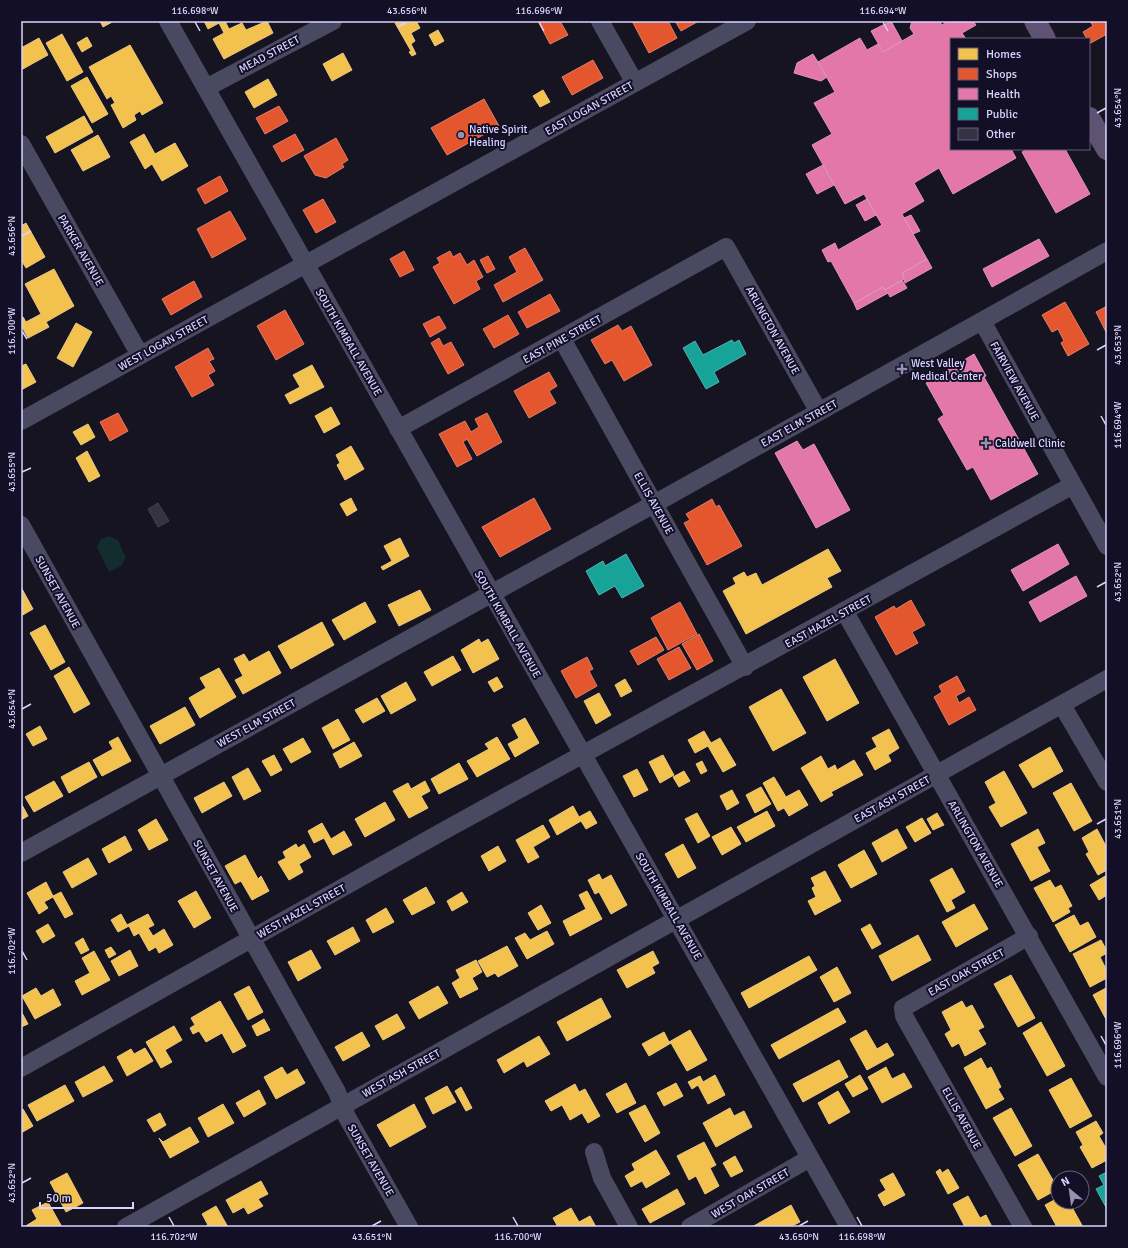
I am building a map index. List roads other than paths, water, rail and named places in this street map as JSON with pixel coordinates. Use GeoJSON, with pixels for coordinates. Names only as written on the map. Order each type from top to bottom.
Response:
{"type":"FeatureCollection","features":[{"type":"Feature","properties":{"kind":"main road"},"geometry":{"type":"LineString","coordinates":[[1035,21],[1044,38]]}},
{"type":"Feature","properties":{"kind":"main road"},"geometry":{"type":"LineString","coordinates":[[1090,120],[1107,149]]}},
{"type":"Feature","properties":{"kind":"street","name":"SOUTH KIMBALL AVENUE"},"geometry":{"type":"LineString","coordinates":[[168,21],[849,1227]]}},
{"type":"Feature","properties":{"kind":"street","name":"MEAD STREET"},"geometry":{"type":"LineString","coordinates":[[206,88],[332,21]]}},
{"type":"Feature","properties":{"kind":"street"},"geometry":{"type":"LineString","coordinates":[[600,21],[635,83]]}},
{"type":"Feature","properties":{"kind":"street","name":"EAST LOGAN STREET"},"geometry":{"type":"LineString","coordinates":[[305,264],[748,21]]}},
{"type":"Feature","properties":{"kind":"street","name":"PARKER AVENUE"},"geometry":{"type":"LineString","coordinates":[[21,144],[140,355]]}},
{"type":"Feature","properties":{"kind":"street","name":"EAST PINE STREET"},"geometry":{"type":"LineString","coordinates":[[398,430],[726,247]]}},
{"type":"Feature","properties":{"kind":"street","name":"ARLINGTON AVENUE"},"geometry":{"type":"LineString","coordinates":[[726,247],[819,412]]}},
{"type":"Feature","properties":{"kind":"street","name":"EAST ELM STREET"},"geometry":{"type":"LineString","coordinates":[[490,593],[654,504],[1107,251]]}},
{"type":"Feature","properties":{"kind":"street","name":"WEST LOGAN STREET"},"geometry":{"type":"LineString","coordinates":[[21,421],[305,264]]}},
{"type":"Feature","properties":{"kind":"street","name":"FAIRVIEW AVENUE"},"geometry":{"type":"LineString","coordinates":[[982,321],[1107,546]]}},
{"type":"Feature","properties":{"kind":"street","name":"ELLIS AVENUE"},"geometry":{"type":"LineString","coordinates":[[562,339],[745,667]]}},
{"type":"Feature","properties":{"kind":"street","name":"EAST HAZEL STREET"},"geometry":{"type":"LineString","coordinates":[[582,756],[1073,485]]}},
{"type":"Feature","properties":{"kind":"street","name":"SUNSET AVENUE"},"geometry":{"type":"LineString","coordinates":[[21,525],[409,1227]]}},
{"type":"Feature","properties":{"kind":"street","name":"WEST ELM STREET"},"geometry":{"type":"LineString","coordinates":[[21,853],[490,593]]}},
{"type":"Feature","properties":{"kind":"street","name":"ARLINGTON AVENUE"},"geometry":{"type":"LineString","coordinates":[[845,612],[1029,936],[1107,1077]]}},
{"type":"Feature","properties":{"kind":"street","name":"EAST ASH STREET"},"geometry":{"type":"LineString","coordinates":[[676,920],[1107,679]]}},
{"type":"Feature","properties":{"kind":"street"},"geometry":{"type":"LineString","coordinates":[[1062,704],[1107,782]]}},
{"type":"Feature","properties":{"kind":"street","name":"WEST HAZEL STREET"},"geometry":{"type":"LineString","coordinates":[[21,1068],[582,756]]}},
{"type":"Feature","properties":{"kind":"street","name":"WEST ASH STREET"},"geometry":{"type":"LineString","coordinates":[[126,1227],[342,1105],[676,920]]}},
{"type":"Feature","properties":{"kind":"street","name":"EAST OAK STREET"},"geometry":{"type":"LineString","coordinates":[[904,1008],[1029,936]]}},
{"type":"Feature","properties":{"kind":"street","name":"ELLIS AVENUE"},"geometry":{"type":"LineString","coordinates":[[904,1008],[904,1016],[1023,1227]]}},
{"type":"Feature","properties":{"kind":"street"},"geometry":{"type":"LineString","coordinates":[[594,1152],[602,1178],[629,1227]]}},
{"type":"Feature","properties":{"kind":"street","name":"WEST OAK STREET"},"geometry":{"type":"LineString","coordinates":[[690,1227],[810,1158]]}},
{"type":"Feature","properties":{"kind":"place","name":"Native Spirit Healing"},"geometry":{"type":"Point","coordinates":[461,135]}},
{"type":"Feature","properties":{"kind":"place","name":"West Valley Medical Center"},"geometry":{"type":"Point","coordinates":[902,369]}},
{"type":"Feature","properties":{"kind":"place","name":"Caldwell Clinic"},"geometry":{"type":"Point","coordinates":[986,443]}}]}
